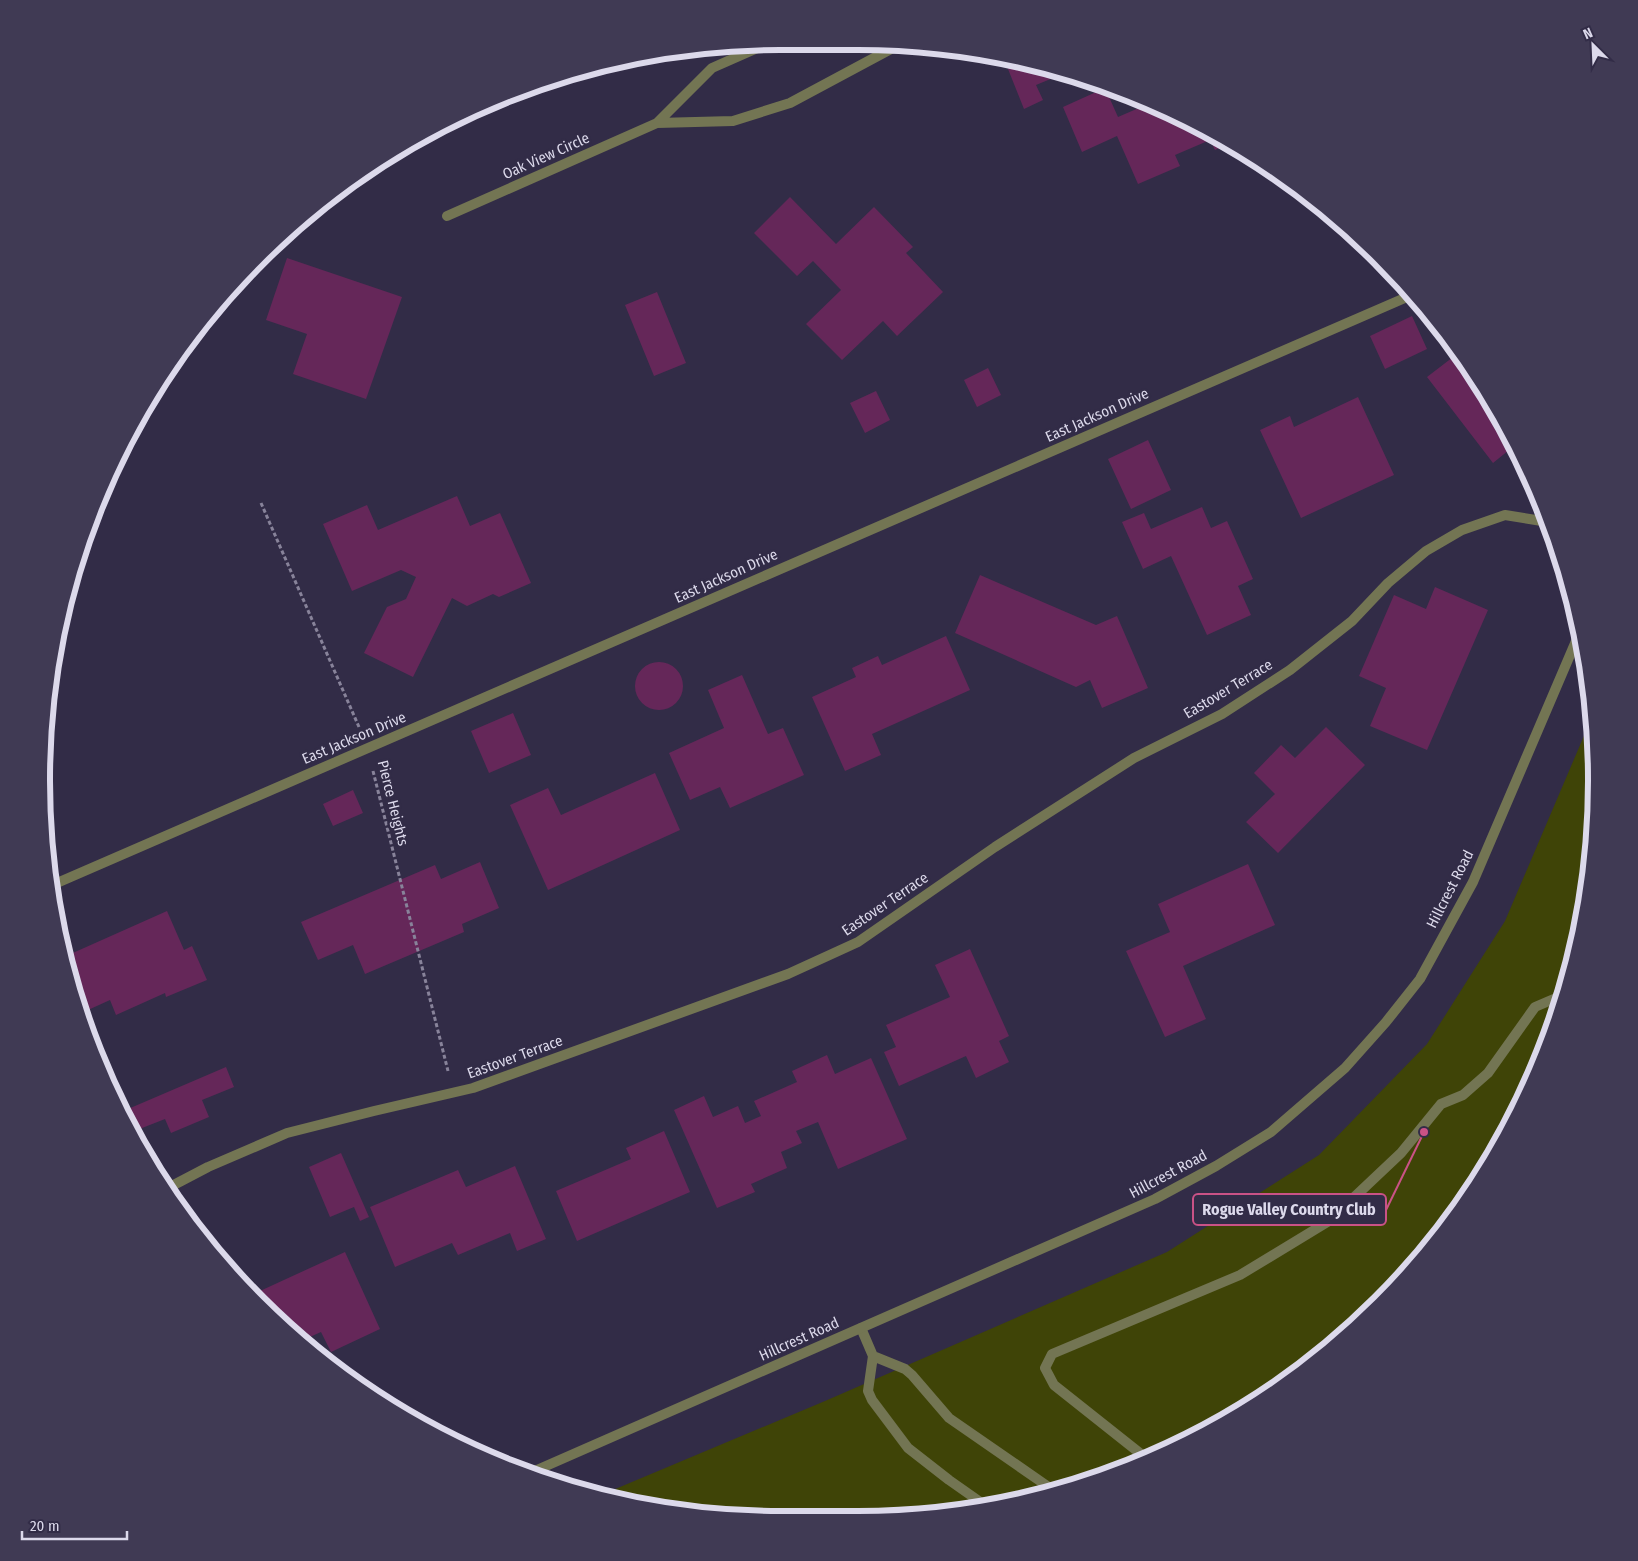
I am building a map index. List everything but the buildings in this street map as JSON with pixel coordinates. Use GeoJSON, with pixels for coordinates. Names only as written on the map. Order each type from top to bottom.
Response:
{"type":"FeatureCollection","features":[{"type":"Feature","properties":{"kind":"street","name":"Oak View Circle"},"geometry":{"type":"LineString","coordinates":[[447,216],[657,123],[712,68],[750,51]]}},
{"type":"Feature","properties":{"kind":"street","name":"Oak View Circle"},"geometry":{"type":"LineString","coordinates":[[657,123],[733,121],[790,103],[887,51]]}},
{"type":"Feature","properties":{"kind":"street","name":"East Jackson Drive"},"geometry":{"type":"LineString","coordinates":[[57,883],[1406,298]]}},
{"type":"Feature","properties":{"kind":"street","name":"Eastover Terrace"},"geometry":{"type":"LineString","coordinates":[[173,1185],[208,1167],[287,1133],[473,1088],[788,974],[858,942],[995,847],[1134,758],[1222,714],[1290,670],[1352,621],[1388,583],[1426,551],[1462,530],[1505,515],[1539,521]]}},
{"type":"Feature","properties":{"kind":"street","name":"Hillcrest Road"},"geometry":{"type":"LineString","coordinates":[[539,1469],[1155,1200],[1216,1166],[1271,1132],[1345,1068],[1386,1022],[1420,979],[1473,882],[1575,644]]}},
{"type":"Feature","properties":{"kind":"street"},"geometry":{"type":"LineString","coordinates":[[1140,1454],[1054,1385],[1046,1368],[1052,1354],[1240,1275],[1329,1221],[1401,1153],[1441,1104],[1464,1095],[1488,1073],[1535,1007],[1554,999]]}},
{"type":"Feature","properties":{"kind":"street"},"geometry":{"type":"LineString","coordinates":[[861,1328],[873,1356],[868,1391],[872,1400],[908,1448],[978,1501]]}},
{"type":"Feature","properties":{"kind":"street"},"geometry":{"type":"LineString","coordinates":[[873,1356],[904,1369],[912,1375],[949,1418],[1047,1486]]}},
{"type":"Feature","properties":{"kind":"path","name":"Pierce Heights"},"geometry":{"type":"LineString","coordinates":[[261,503],[368,748],[453,1093]]}},
{"type":"Feature","properties":{"kind":"green space"},"geometry":{"type":"Polygon","coordinates":[[[1586,731],[1588,780],[1586,828],[1582,876],[1574,923],[1563,970],[1549,1015],[1513,1104],[1465,1186],[1407,1262],[1339,1330],[1263,1388],[1181,1436],[1092,1472],[1047,1486],[953,1505],[858,1511],[780,1511],[685,1505],[611,1491],[825,1401],[1167,1252],[1319,1155],[1427,1044],[1505,921],[1586,731]]]}},
{"type":"Feature","properties":{"kind":"place","name":"Rogue Valley Country Club"},"geometry":{"type":"Point","coordinates":[1424,1132]}}]}
